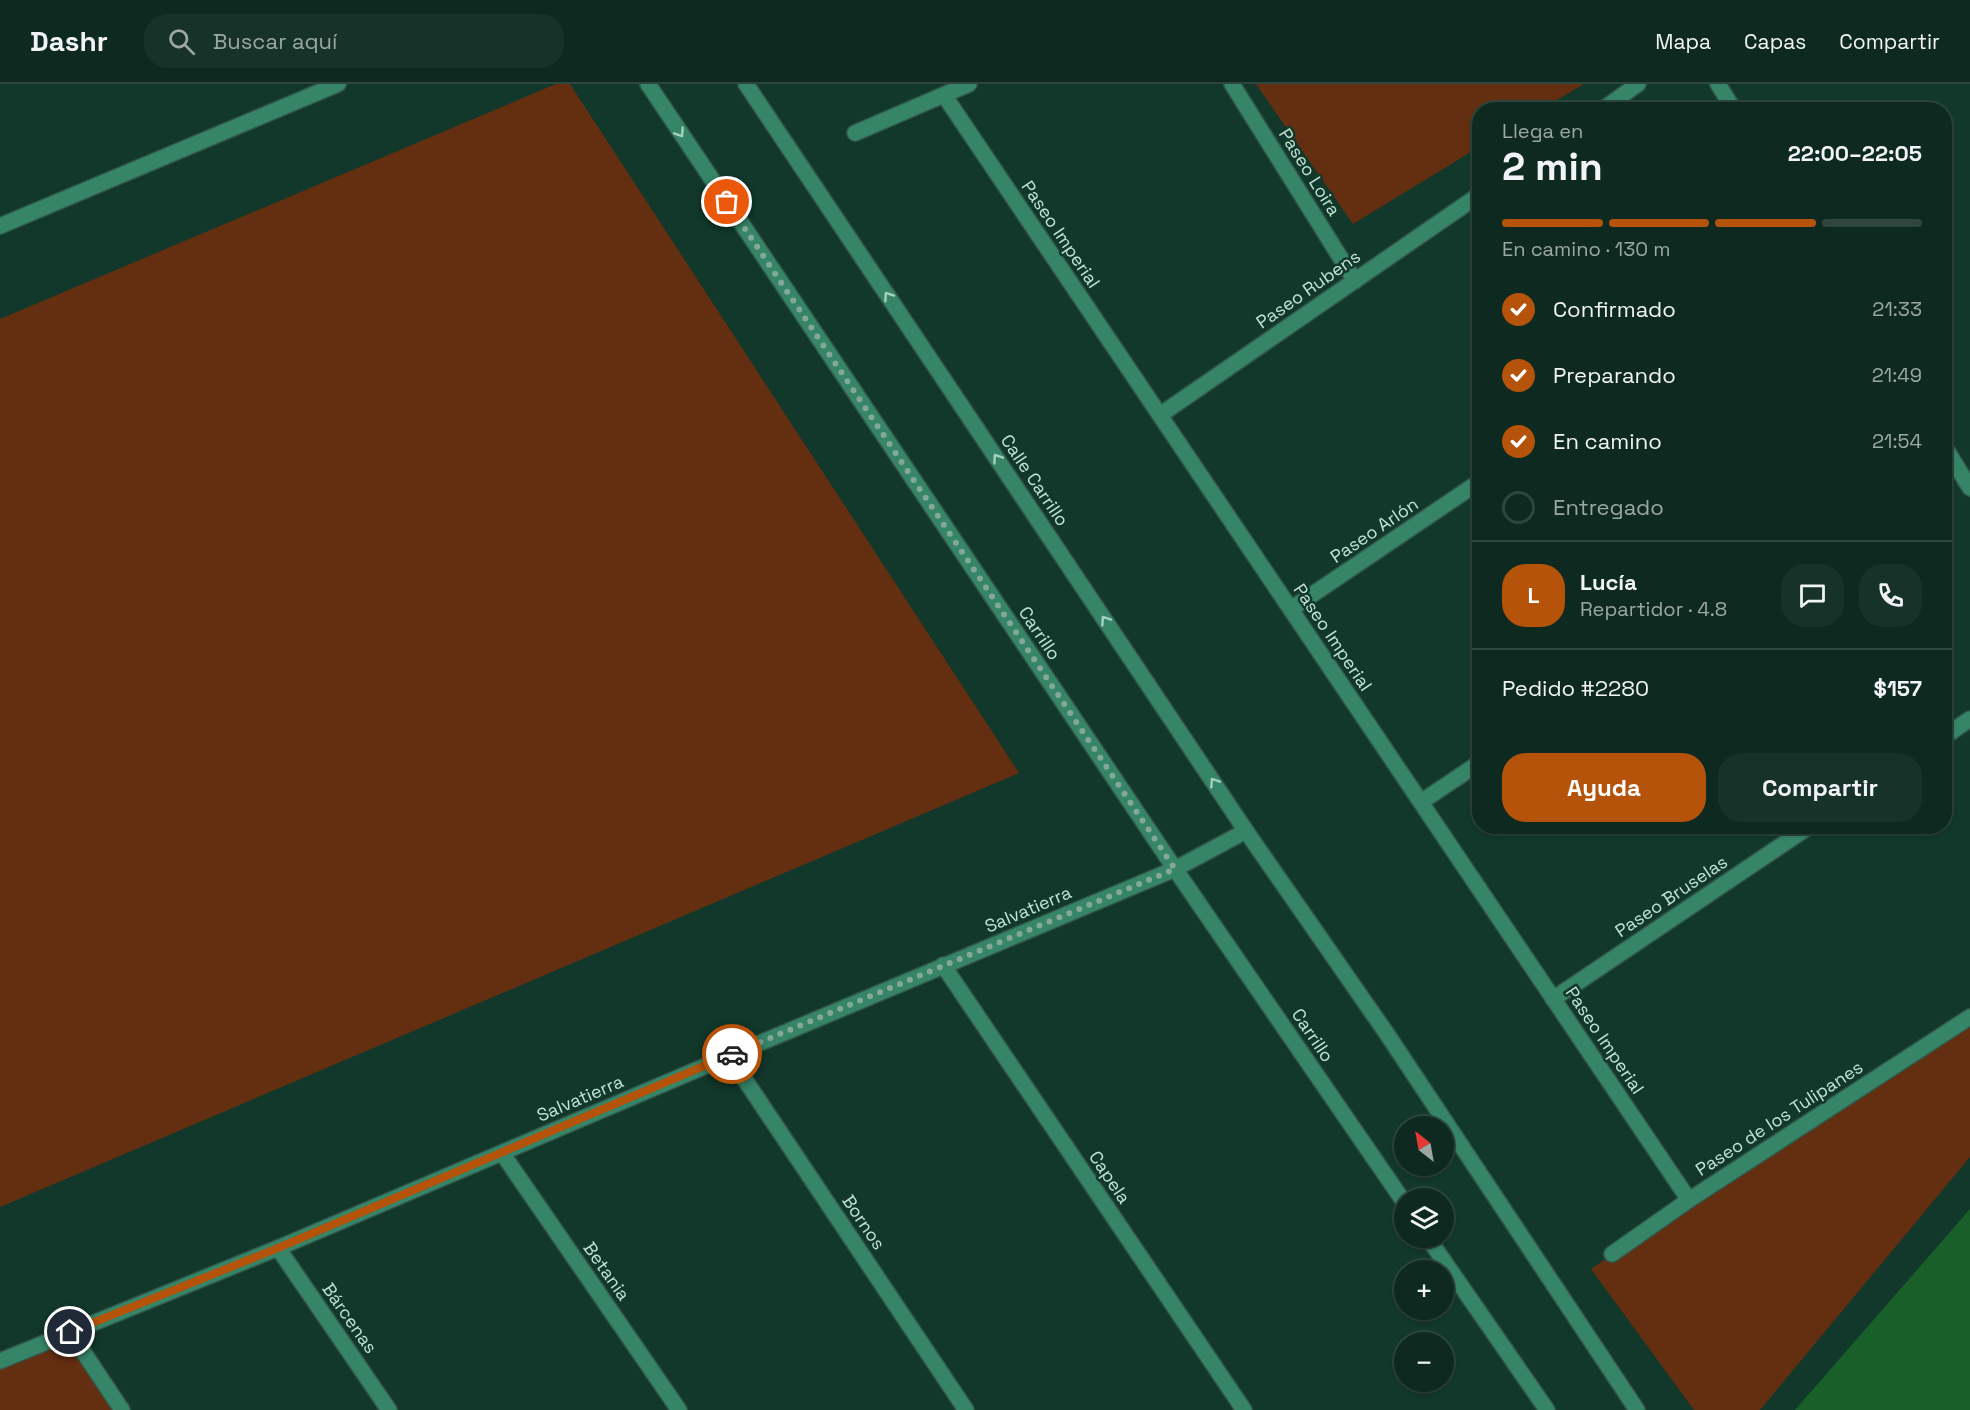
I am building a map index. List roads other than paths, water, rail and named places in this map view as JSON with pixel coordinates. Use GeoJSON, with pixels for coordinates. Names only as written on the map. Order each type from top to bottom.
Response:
{"type":"FeatureCollection","features":[{"type":"Feature","properties":{"kind":"street"},"geometry":{"type":"LineString","coordinates":[[0,226],[338,84]]}},
{"type":"Feature","properties":{"kind":"street","name":"Carrillo"},"geometry":{"type":"LineString","coordinates":[[648,84],[1175,869],[1394,1188]]}},
{"type":"Feature","properties":{"kind":"street","name":"Calle Carrillo"},"geometry":{"type":"LineString","coordinates":[[746,84],[1246,831],[1387,1034],[1637,1410]]}},
{"type":"Feature","properties":{"kind":"street"},"geometry":{"type":"LineString","coordinates":[[855,133],[969,84]]}},
{"type":"Feature","properties":{"kind":"street","name":"Paseo Loira"},"geometry":{"type":"LineString","coordinates":[[1232,84],[1355,281]]}},
{"type":"Feature","properties":{"kind":"street"},"geometry":{"type":"LineString","coordinates":[[1613,102],[1638,84]]}},
{"type":"Feature","properties":{"kind":"street"},"geometry":{"type":"LineString","coordinates":[[1718,84],[1729,102]]}},
{"type":"Feature","properties":{"kind":"street","name":"Paseo Imperial"},"geometry":{"type":"LineString","coordinates":[[944,95],[1689,1200]]}},
{"type":"Feature","properties":{"kind":"street","name":"Paseo Rubens"},"geometry":{"type":"LineString","coordinates":[[1160,415],[1472,200]]}},
{"type":"Feature","properties":{"kind":"street"},"geometry":{"type":"LineString","coordinates":[[1952,459],[1970,488]]}},
{"type":"Feature","properties":{"kind":"street","name":"Paseo Arlón"},"geometry":{"type":"LineString","coordinates":[[1291,609],[1472,487]]}},
{"type":"Feature","properties":{"kind":"street"},"geometry":{"type":"LineString","coordinates":[[1952,731],[1970,719]]}},
{"type":"Feature","properties":{"kind":"street"},"geometry":{"type":"LineString","coordinates":[[1421,802],[1472,768]]}},
{"type":"Feature","properties":{"kind":"street"},"geometry":{"type":"LineString","coordinates":[[1175,869],[1246,831]]}},
{"type":"Feature","properties":{"kind":"street","name":"Paseo Bruselas"},"geometry":{"type":"LineString","coordinates":[[1553,999],[1798,834]]}},
{"type":"Feature","properties":{"kind":"street","name":"Salvatierra"},"geometry":{"type":"LineString","coordinates":[[0,1361],[278,1248],[943,965],[1175,869]]}},
{"type":"Feature","properties":{"kind":"street","name":"Capela"},"geometry":{"type":"LineString","coordinates":[[943,965],[1244,1410]]}},
{"type":"Feature","properties":{"kind":"street","name":"Paseo de los Tulipanes"},"geometry":{"type":"LineString","coordinates":[[1612,1254],[1689,1200],[1970,1017]]}},
{"type":"Feature","properties":{"kind":"street","name":"Bornos"},"geometry":{"type":"LineString","coordinates":[[729,1056],[966,1410]]}},
{"type":"Feature","properties":{"kind":"street","name":"Betania"},"geometry":{"type":"LineString","coordinates":[[502,1153],[679,1410]]}},
{"type":"Feature","properties":{"kind":"street","name":"Bárcenas"},"geometry":{"type":"LineString","coordinates":[[278,1248],[389,1410]]}},
{"type":"Feature","properties":{"kind":"street"},"geometry":{"type":"LineString","coordinates":[[1435,1248],[1547,1410]]}},
{"type":"Feature","properties":{"kind":"street"},"geometry":{"type":"LineString","coordinates":[[70,1332],[123,1410]]}}]}
